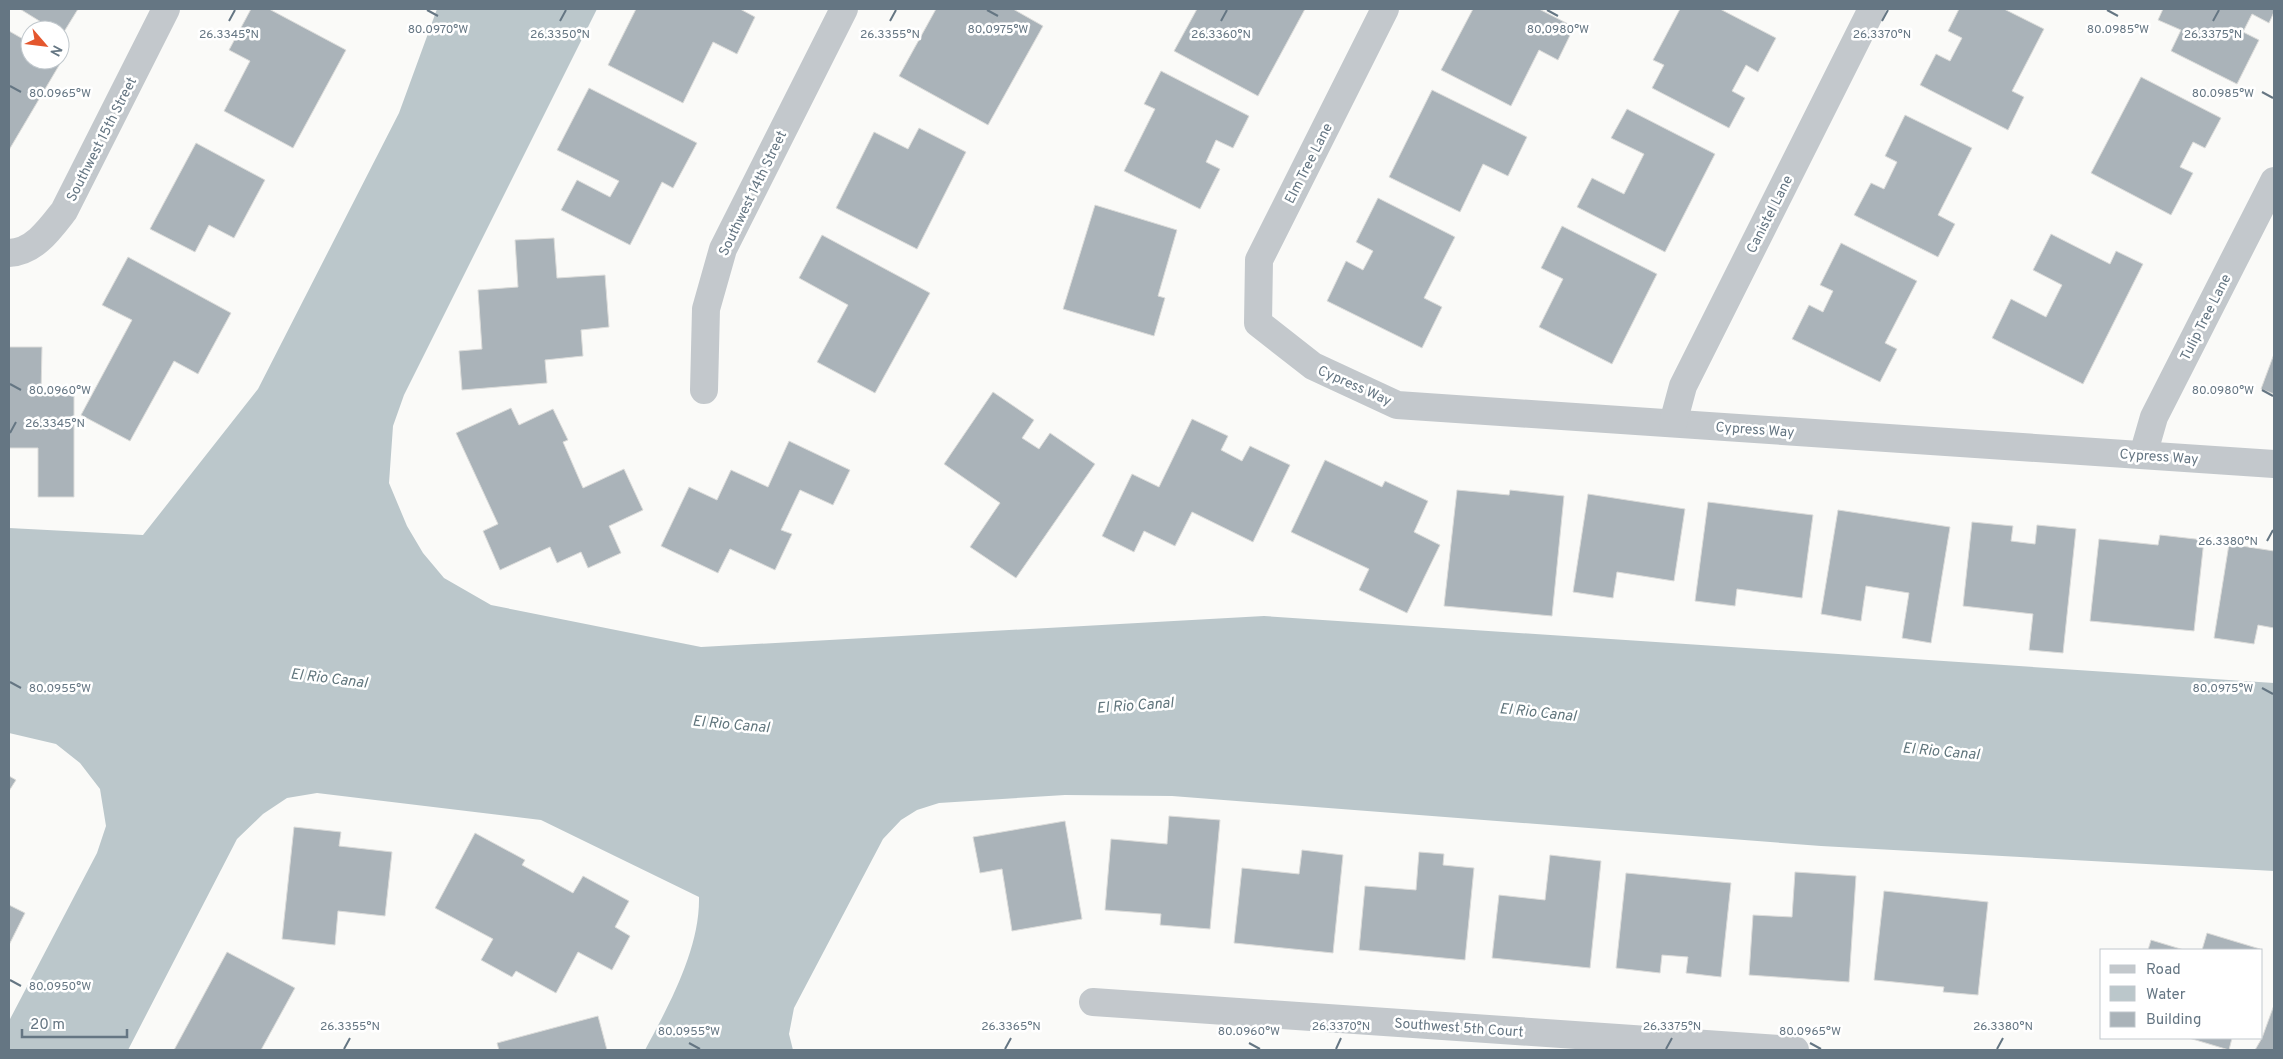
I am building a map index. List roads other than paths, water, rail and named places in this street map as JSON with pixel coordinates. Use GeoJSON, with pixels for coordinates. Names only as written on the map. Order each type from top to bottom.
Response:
{"type":"FeatureCollection","features":[{"type":"Feature","properties":{"kind":"street","name":"Southwest 15th Street"},"geometry":{"type":"LineString","coordinates":[[13,253],[43,238],[64,211],[166,9]]}},
{"type":"Feature","properties":{"kind":"street","name":"Southwest 14th Street"},"geometry":{"type":"LineString","coordinates":[[704,390],[706,308],[723,249],[844,9]]}},
{"type":"Feature","properties":{"kind":"street","name":"Elm Tree Lane"},"geometry":{"type":"LineString","coordinates":[[1258,323],[1259,260],[1385,9]]}},
{"type":"Feature","properties":{"kind":"street","name":"Canistel Lane"},"geometry":{"type":"LineString","coordinates":[[1673,423],[1683,386],[1872,9]]}},
{"type":"Feature","properties":{"kind":"street","name":"Tulip Tree Lane"},"geometry":{"type":"LineString","coordinates":[[2143,455],[2154,417],[2274,181]]}},
{"type":"Feature","properties":{"kind":"street","name":"Cypress Way"},"geometry":{"type":"LineString","coordinates":[[1258,323],[1313,366],[1397,404],[2274,464]]}},
{"type":"Feature","properties":{"kind":"street","name":"Southwest 5th Court"},"geometry":{"type":"LineString","coordinates":[[1093,1002],[1795,1050]]}},
{"type":"Feature","properties":{"kind":"water","name":"El Rio Canal"},"geometry":{"type":"Polygon","coordinates":[[[437,9],[597,9],[404,395],[393,426],[389,483],[407,526],[423,553],[444,578],[491,605],[701,647],[1264,616],[2274,683],[2274,871],[1821,846],[1172,796],[1065,795],[939,803],[917,810],[901,820],[883,839],[794,1008],[789,1034],[793,1050],[645,1050],[673,996],[689,956],[698,917],[699,897],[541,820],[317,793],[287,798],[263,814],[237,839],[128,1050],[9,1050],[9,1021],[97,853],[106,826],[100,789],[80,763],[56,744],[9,733],[9,528],[143,535],[258,389],[399,113],[437,9]]]}}]}
